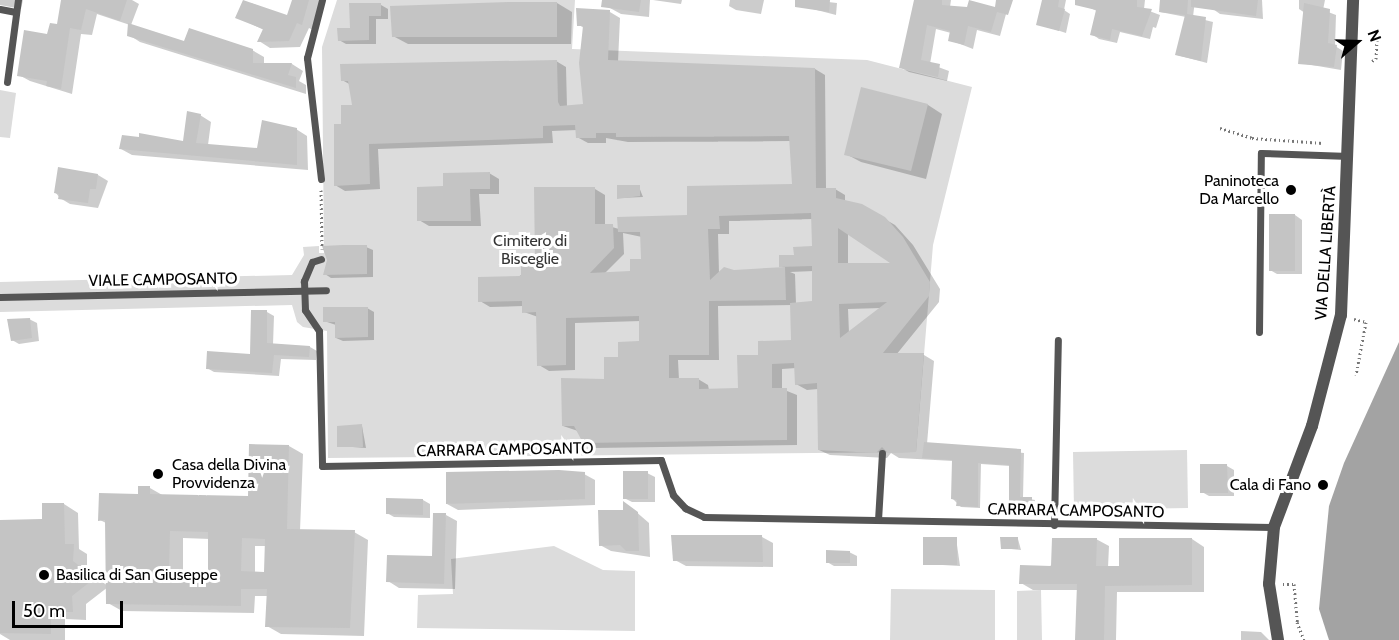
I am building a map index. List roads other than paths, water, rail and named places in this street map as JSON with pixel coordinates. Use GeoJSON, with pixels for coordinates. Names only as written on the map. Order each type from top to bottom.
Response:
{"type":"FeatureCollection","features":[{"type":"Feature","properties":{"kind":"street","name":"VIA DELLA LIBERTÀ"},"geometry":{"type":"LineString","coordinates":[[1278,640],[1269,584],[1274,527],[1312,426],[1341,315],[1353,0]]}},
{"type":"Feature","properties":{"kind":"lane"},"geometry":{"type":"LineString","coordinates":[[7,82],[18,0]]}},
{"type":"Feature","properties":{"kind":"lane"},"geometry":{"type":"LineString","coordinates":[[321,179],[307,58],[322,0]]}},
{"type":"Feature","properties":{"kind":"lane"},"geometry":{"type":"LineString","coordinates":[[0,9],[16,12]]}},
{"type":"Feature","properties":{"kind":"lane"},"geometry":{"type":"LineString","coordinates":[[1259,332],[1260,153],[1349,150]]}},
{"type":"Feature","properties":{"kind":"lane"},"geometry":{"type":"LineString","coordinates":[[304,290],[312,262],[322,256]]}},
{"type":"Feature","properties":{"kind":"lane","name":"CARRARA CAMPOSANTO"},"geometry":{"type":"LineString","coordinates":[[304,290],[305,310],[319,331],[322,466],[662,460],[673,495],[685,508],[704,517],[1054,525],[1274,527]]}},
{"type":"Feature","properties":{"kind":"lane","name":"VIALE CAMPOSANTO"},"geometry":{"type":"LineString","coordinates":[[0,297],[326,290]]}},
{"type":"Feature","properties":{"kind":"lane"},"geometry":{"type":"LineString","coordinates":[[1054,525],[1058,340]]}},
{"type":"Feature","properties":{"kind":"lane"},"geometry":{"type":"LineString","coordinates":[[878,520],[882,453]]}},
{"type":"Feature","properties":{"kind":"place","name":"Paninoteca Da Marcello"},"geometry":{"type":"Point","coordinates":[1291,190]}},
{"type":"Feature","properties":{"kind":"place","name":"Casa della Divina Provvidenza"},"geometry":{"type":"Point","coordinates":[158,474]}},
{"type":"Feature","properties":{"kind":"place","name":"Cala di Fano"},"geometry":{"type":"Point","coordinates":[1323,485]}},
{"type":"Feature","properties":{"kind":"place","name":"Basilica di San Giuseppe"},"geometry":{"type":"Point","coordinates":[44,575]}},
{"type":"Feature","properties":{"kind":"park label","name":"Cimitero di Bisceglie"},"geometry":{"type":"Point","coordinates":[530,250]}}]}
